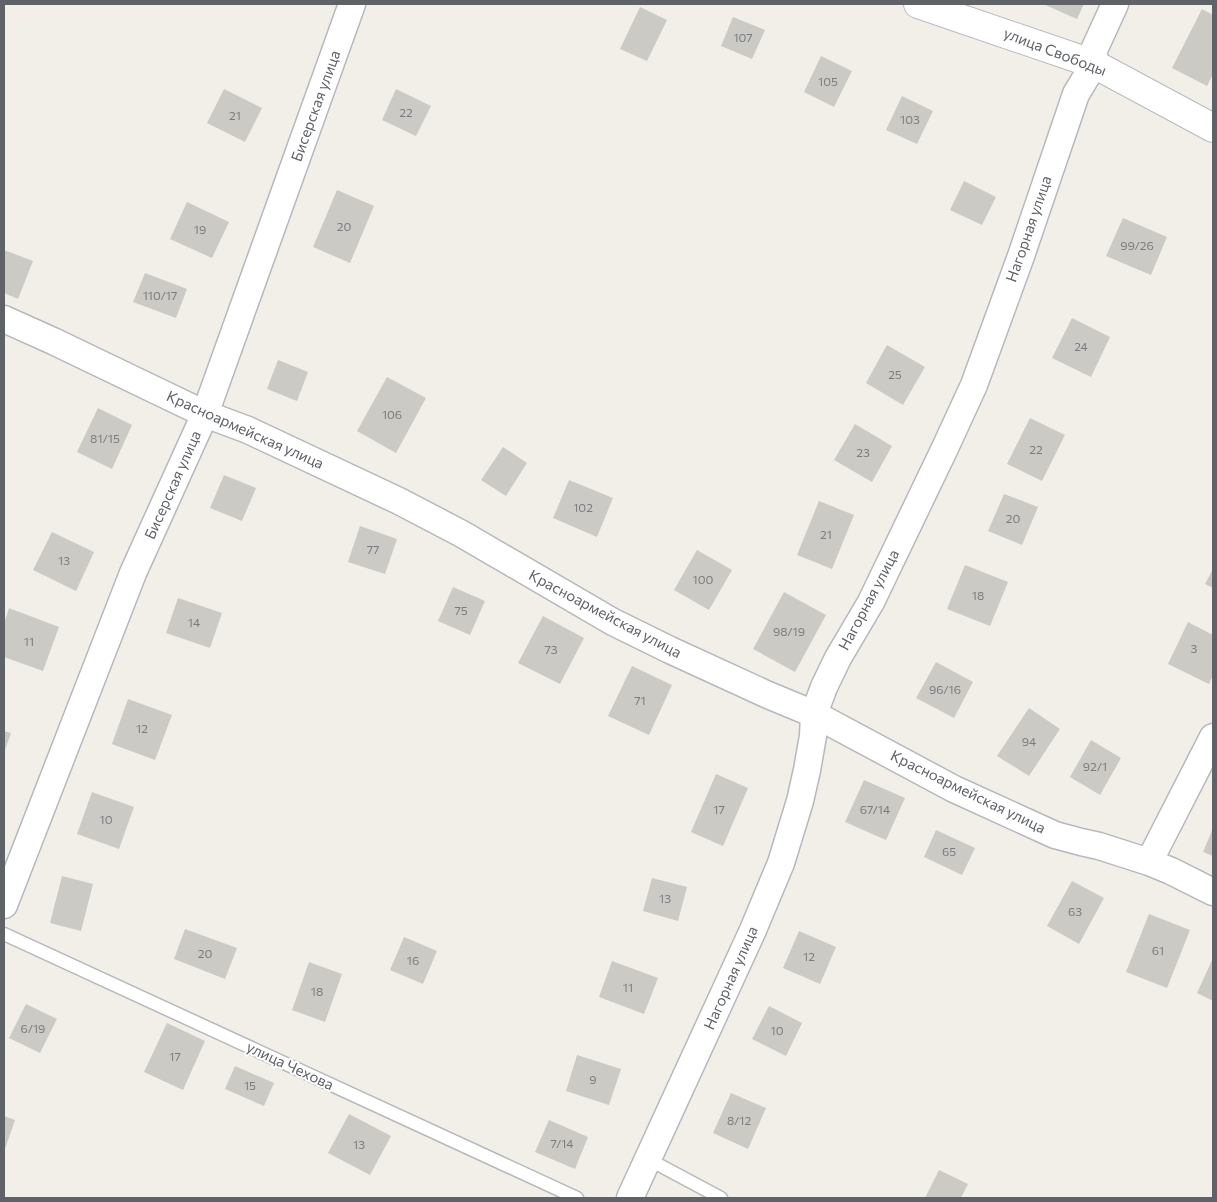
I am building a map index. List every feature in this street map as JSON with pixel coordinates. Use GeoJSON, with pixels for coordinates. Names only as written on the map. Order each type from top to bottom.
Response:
{"type":"FeatureCollection","features":[{"type":"Feature","properties":{"kind":"street","name":"Бисерская улица"},"geometry":{"type":"LineString","coordinates":[[4,905],[133,573],[205,414],[352,4]]}},
{"type":"Feature","properties":{"kind":"street","name":"улица Свободы"},"geometry":{"type":"LineString","coordinates":[[918,4],[1094,64],[1213,128]]}},
{"type":"Feature","properties":{"kind":"street","name":"Нагорная улица"},"geometry":{"type":"LineString","coordinates":[[630,1198],[753,930],[781,863],[807,770],[813,736],[814,714],[824,687],[838,658],[871,602],[974,385],[1021,256],[1076,94],[1094,64],[1094,50],[1115,4]]}},
{"type":"Feature","properties":{"kind":"street","name":"Красноармейская улица"},"geometry":{"type":"LineString","coordinates":[[4,319],[205,414],[248,430],[399,501],[462,534],[621,626],[768,696],[814,714],[954,789],[1055,834],[1149,862],[1213,892]]}},
{"type":"Feature","properties":{"kind":"street"},"geometry":{"type":"LineString","coordinates":[[1149,862],[1213,737]]}},
{"type":"Feature","properties":{"kind":"lane","name":"улица Чехова"},"geometry":{"type":"LineString","coordinates":[[4,934],[577,1198]]}},
{"type":"Feature","properties":{"kind":"lane"},"geometry":{"type":"LineString","coordinates":[[648,1160],[721,1198]]}},
{"type":"Feature","properties":{"kind":"building"},"geometry":{"type":"Polygon","coordinates":[[[1043,4],[1084,4],[1077,19],[1043,4]]]}},
{"type":"Feature","properties":{"kind":"building"},"geometry":{"type":"Polygon","coordinates":[[[640,7],[667,20],[647,61],[620,49],[640,7]]]}},
{"type":"Feature","properties":{"kind":"building"},"geometry":{"type":"Polygon","coordinates":[[[1202,9],[1213,15],[1213,74],[1207,86],[1172,68],[1202,9]]]}},
{"type":"Feature","properties":{"kind":"building"},"geometry":{"type":"Polygon","coordinates":[[[733,17],[765,30],[752,59],[721,46],[733,17]]]}},
{"type":"Feature","properties":{"kind":"building"},"geometry":{"type":"Polygon","coordinates":[[[821,56],[852,71],[834,107],[804,92],[821,56]]]}},
{"type":"Feature","properties":{"kind":"building"},"geometry":{"type":"Polygon","coordinates":[[[224,89],[262,108],[245,142],[207,123],[224,89]]]}},
{"type":"Feature","properties":{"kind":"building"},"geometry":{"type":"Polygon","coordinates":[[[396,89],[431,106],[416,136],[382,120],[396,89]]]}},
{"type":"Feature","properties":{"kind":"building"},"geometry":{"type":"Polygon","coordinates":[[[902,96],[933,111],[917,144],[886,130],[902,96]]]}},
{"type":"Feature","properties":{"kind":"building"},"geometry":{"type":"Polygon","coordinates":[[[964,181],[996,197],[982,225],[950,210],[964,181]]]}},
{"type":"Feature","properties":{"kind":"building"},"geometry":{"type":"Polygon","coordinates":[[[337,190],[374,206],[350,263],[313,247],[337,190]]]}},
{"type":"Feature","properties":{"kind":"building"},"geometry":{"type":"Polygon","coordinates":[[[187,202],[229,222],[212,258],[170,239],[187,202]]]}},
{"type":"Feature","properties":{"kind":"building"},"geometry":{"type":"Polygon","coordinates":[[[1123,218],[1167,237],[1151,275],[1106,256],[1123,218]]]}},
{"type":"Feature","properties":{"kind":"building"},"geometry":{"type":"Polygon","coordinates":[[[4,250],[33,261],[18,299],[4,293],[4,250]]]}},
{"type":"Feature","properties":{"kind":"building"},"geometry":{"type":"Polygon","coordinates":[[[145,273],[187,289],[176,318],[133,302],[145,273]]]}},
{"type":"Feature","properties":{"kind":"building"},"geometry":{"type":"Polygon","coordinates":[[[1072,318],[1110,337],[1091,377],[1052,358],[1072,318]]]}},
{"type":"Feature","properties":{"kind":"building"},"geometry":{"type":"Polygon","coordinates":[[[887,345],[925,367],[903,405],[866,383],[887,345]]]}},
{"type":"Feature","properties":{"kind":"building"},"geometry":{"type":"Polygon","coordinates":[[[278,360],[308,372],[297,401],[267,389],[278,360]]]}},
{"type":"Feature","properties":{"kind":"building"},"geometry":{"type":"Polygon","coordinates":[[[387,377],[426,398],[396,453],[357,431],[387,377]]]}},
{"type":"Feature","properties":{"kind":"building"},"geometry":{"type":"Polygon","coordinates":[[[98,408],[132,425],[112,469],[77,452],[98,408]]]}},
{"type":"Feature","properties":{"kind":"building"},"geometry":{"type":"Polygon","coordinates":[[[1030,418],[1065,435],[1042,481],[1007,464],[1030,418]]]}},
{"type":"Feature","properties":{"kind":"building"},"geometry":{"type":"Polygon","coordinates":[[[855,424],[892,446],[872,482],[834,460],[855,424]]]}},
{"type":"Feature","properties":{"kind":"building"},"geometry":{"type":"Polygon","coordinates":[[[503,447],[527,463],[506,496],[481,480],[503,447]]]}},
{"type":"Feature","properties":{"kind":"building"},"geometry":{"type":"Polygon","coordinates":[[[224,475],[256,488],[242,521],[210,508],[224,475]]]}},
{"type":"Feature","properties":{"kind":"building"},"geometry":{"type":"Polygon","coordinates":[[[569,480],[613,498],[597,537],[553,518],[569,480]]]}},
{"type":"Feature","properties":{"kind":"building"},"geometry":{"type":"Polygon","coordinates":[[[1004,494],[1038,507],[1022,545],[988,531],[1004,494]]]}},
{"type":"Feature","properties":{"kind":"building"},"geometry":{"type":"Polygon","coordinates":[[[819,501],[854,515],[832,569],[797,555],[819,501]]]}},
{"type":"Feature","properties":{"kind":"building"},"geometry":{"type":"Polygon","coordinates":[[[360,526],[397,539],[385,574],[348,562],[360,526]]]}},
{"type":"Feature","properties":{"kind":"building"},"geometry":{"type":"Polygon","coordinates":[[[52,532],[94,552],[76,591],[33,570],[52,532]]]}},
{"type":"Feature","properties":{"kind":"building"},"geometry":{"type":"Polygon","coordinates":[[[697,550],[732,570],[709,610],[674,590],[697,550]]]}},
{"type":"Feature","properties":{"kind":"building"},"geometry":{"type":"Polygon","coordinates":[[[965,565],[1008,582],[990,626],[947,609],[965,565]]]}},
{"type":"Feature","properties":{"kind":"building"},"geometry":{"type":"Polygon","coordinates":[[[1213,569],[1213,588],[1205,584],[1213,569]]]}},
{"type":"Feature","properties":{"kind":"building"},"geometry":{"type":"Polygon","coordinates":[[[453,587],[485,601],[470,635],[438,621],[453,587]]]}},
{"type":"Feature","properties":{"kind":"building"},"geometry":{"type":"Polygon","coordinates":[[[784,592],[826,615],[795,672],[753,649],[784,592]]]}},
{"type":"Feature","properties":{"kind":"building"},"geometry":{"type":"Polygon","coordinates":[[[178,598],[222,613],[210,648],[166,633],[178,598]]]}},
{"type":"Feature","properties":{"kind":"building"},"geometry":{"type":"Polygon","coordinates":[[[9,608],[59,627],[43,671],[4,657],[4,624],[9,608]]]}},
{"type":"Feature","properties":{"kind":"building"},"geometry":{"type":"Polygon","coordinates":[[[543,616],[584,638],[560,684],[518,663],[543,616]]]}},
{"type":"Feature","properties":{"kind":"building"},"geometry":{"type":"Polygon","coordinates":[[[1188,622],[1213,635],[1213,675],[1209,684],[1168,664],[1188,622]]]}},
{"type":"Feature","properties":{"kind":"building"},"geometry":{"type":"Polygon","coordinates":[[[936,662],[973,682],[954,718],[916,698],[936,662]]]}},
{"type":"Feature","properties":{"kind":"building"},"geometry":{"type":"Polygon","coordinates":[[[632,666],[672,685],[649,735],[608,716],[632,666]]]}},
{"type":"Feature","properties":{"kind":"building"},"geometry":{"type":"Polygon","coordinates":[[[128,699],[172,715],[155,760],[112,744],[128,699]]]}},
{"type":"Feature","properties":{"kind":"building"},"geometry":{"type":"Polygon","coordinates":[[[1029,708],[1060,729],[1029,776],[997,756],[1029,708]]]}},
{"type":"Feature","properties":{"kind":"building"},"geometry":{"type":"Polygon","coordinates":[[[4,731],[11,733],[4,753],[4,731]]]}},
{"type":"Feature","properties":{"kind":"building"},"geometry":{"type":"Polygon","coordinates":[[[1091,740],[1121,758],[1100,795],[1070,777],[1091,740]]]}},
{"type":"Feature","properties":{"kind":"building"},"geometry":{"type":"Polygon","coordinates":[[[716,774],[748,788],[723,846],[691,832],[716,774]]]}},
{"type":"Feature","properties":{"kind":"building"},"geometry":{"type":"Polygon","coordinates":[[[864,780],[905,798],[886,840],[845,822],[864,780]]]}},
{"type":"Feature","properties":{"kind":"building"},"geometry":{"type":"Polygon","coordinates":[[[92,792],[134,807],[119,849],[77,834],[92,792]]]}},
{"type":"Feature","properties":{"kind":"building"},"geometry":{"type":"Polygon","coordinates":[[[1213,828],[1213,856],[1203,852],[1213,828]]]}},
{"type":"Feature","properties":{"kind":"building"},"geometry":{"type":"Polygon","coordinates":[[[936,830],[975,848],[962,875],[924,857],[936,830]]]}},
{"type":"Feature","properties":{"kind":"building"},"geometry":{"type":"Polygon","coordinates":[[[62,876],[93,884],[81,931],[50,923],[62,876]]]}},
{"type":"Feature","properties":{"kind":"building"},"geometry":{"type":"Polygon","coordinates":[[[652,878],[687,887],[678,921],[643,911],[652,878]]]}},
{"type":"Feature","properties":{"kind":"building"},"geometry":{"type":"Polygon","coordinates":[[[1072,881],[1104,898],[1079,944],[1047,926],[1072,881]]]}},
{"type":"Feature","properties":{"kind":"building"},"geometry":{"type":"Polygon","coordinates":[[[1149,914],[1190,930],[1167,988],[1126,972],[1149,914]]]}},
{"type":"Feature","properties":{"kind":"building"},"geometry":{"type":"Polygon","coordinates":[[[185,929],[237,948],[225,979],[174,959],[185,929]]]}},
{"type":"Feature","properties":{"kind":"building"},"geometry":{"type":"Polygon","coordinates":[[[799,931],[836,947],[820,984],[783,968],[799,931]]]}},
{"type":"Feature","properties":{"kind":"building"},"geometry":{"type":"Polygon","coordinates":[[[404,937],[437,951],[423,984],[390,970],[404,937]]]}},
{"type":"Feature","properties":{"kind":"building"},"geometry":{"type":"Polygon","coordinates":[[[1213,958],[1213,1001],[1197,993],[1213,958]]]}},
{"type":"Feature","properties":{"kind":"building"},"geometry":{"type":"Polygon","coordinates":[[[612,961],[658,978],[644,1014],[599,997],[612,961]]]}},
{"type":"Feature","properties":{"kind":"building"},"geometry":{"type":"Polygon","coordinates":[[[309,962],[342,974],[325,1022],[292,1010],[309,962]]]}},
{"type":"Feature","properties":{"kind":"building"},"geometry":{"type":"Polygon","coordinates":[[[26,1004],[57,1019],[40,1053],[9,1038],[26,1004]]]}},
{"type":"Feature","properties":{"kind":"building"},"geometry":{"type":"Polygon","coordinates":[[[769,1006],[802,1023],[786,1056],[752,1039],[769,1006]]]}},
{"type":"Feature","properties":{"kind":"building"},"geometry":{"type":"Polygon","coordinates":[[[167,1023],[205,1041],[183,1090],[144,1072],[167,1023]]]}},
{"type":"Feature","properties":{"kind":"building"},"geometry":{"type":"Polygon","coordinates":[[[577,1055],[621,1069],[609,1105],[566,1091],[577,1055]]]}},
{"type":"Feature","properties":{"kind":"building"},"geometry":{"type":"Polygon","coordinates":[[[235,1066],[274,1083],[264,1106],[225,1089],[235,1066]]]}},
{"type":"Feature","properties":{"kind":"building"},"geometry":{"type":"Polygon","coordinates":[[[731,1093],[766,1108],[748,1149],[713,1133],[731,1093]]]}},
{"type":"Feature","properties":{"kind":"building"},"geometry":{"type":"Polygon","coordinates":[[[349,1114],[391,1136],[370,1175],[328,1153],[349,1114]]]}},
{"type":"Feature","properties":{"kind":"building"},"geometry":{"type":"Polygon","coordinates":[[[4,1116],[15,1120],[4,1152],[4,1116]]]}},
{"type":"Feature","properties":{"kind":"building"},"geometry":{"type":"Polygon","coordinates":[[[549,1120],[588,1137],[575,1169],[535,1152],[549,1120]]]}},
{"type":"Feature","properties":{"kind":"building"},"geometry":{"type":"Polygon","coordinates":[[[939,1170],[968,1184],[961,1198],[925,1198],[939,1170]]]}}]}
